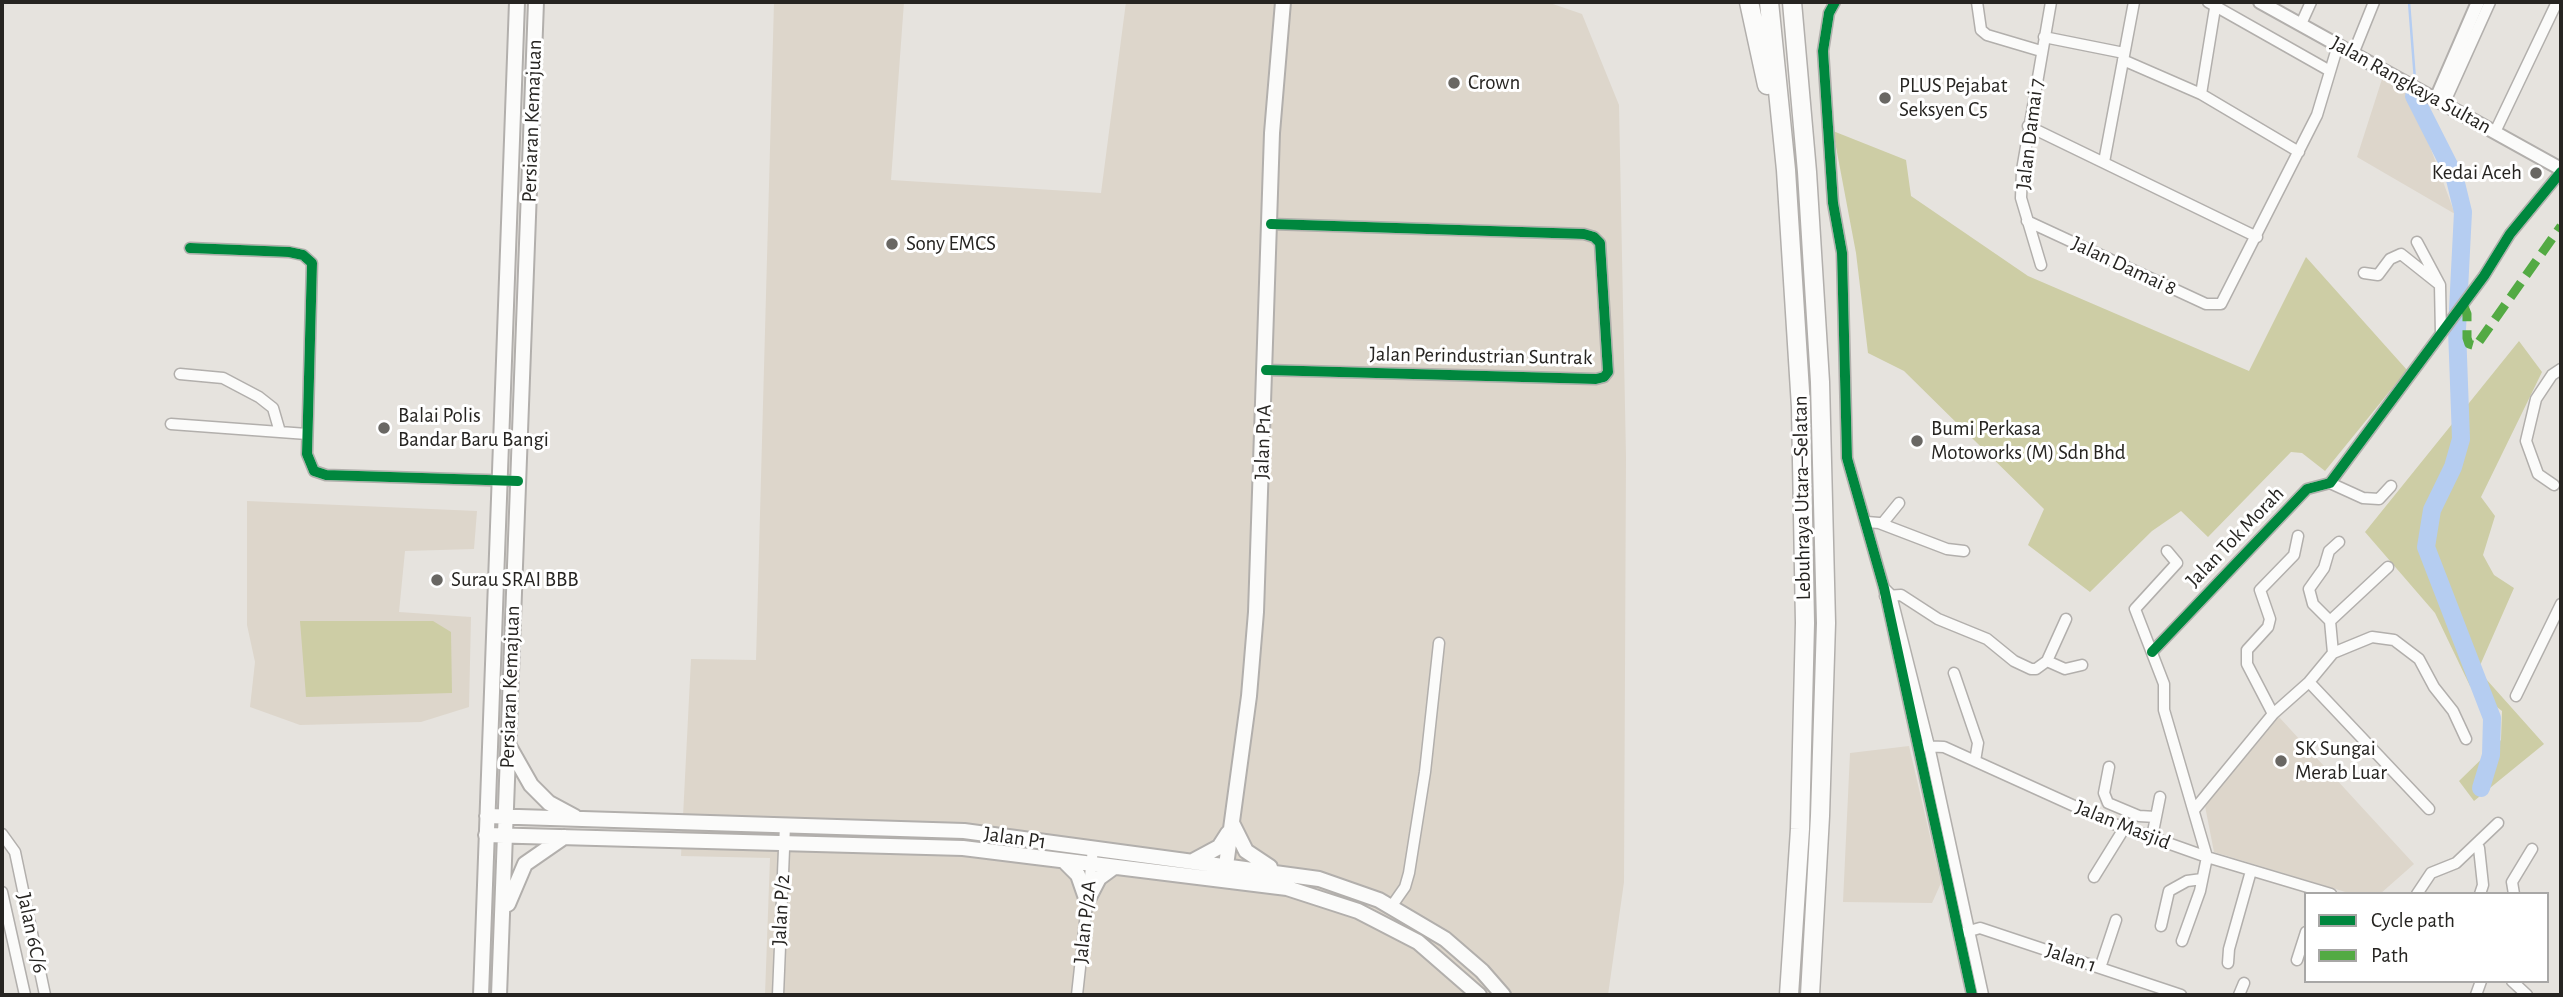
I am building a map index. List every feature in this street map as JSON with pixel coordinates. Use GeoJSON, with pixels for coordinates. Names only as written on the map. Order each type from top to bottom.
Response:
{"type":"FeatureCollection","features":[{"type":"Feature","properties":{"kind":"highway"},"geometry":{"type":"LineString","coordinates":[[1749,2],[1786,170]]}},
{"type":"Feature","properties":{"kind":"highway","name":"Lebuhraya Utara–Selatan"},"geometry":{"type":"LineString","coordinates":[[1769,2],[1786,170],[1800,381],[1805,622],[1800,829],[1789,995]]}},
{"type":"Feature","properties":{"kind":"highway","name":"Lebuhraya Utara–Selatan"},"geometry":{"type":"LineString","coordinates":[[1792,2],[1807,172],[1820,382],[1826,622],[1821,816],[1810,995]]}},
{"type":"Feature","properties":{"kind":"main road","name":"Persiaran Kemajuan"},"geometry":{"type":"LineString","coordinates":[[481,995],[517,2]]}},
{"type":"Feature","properties":{"kind":"main road","name":"Persiaran Kemajuan"},"geometry":{"type":"LineString","coordinates":[[499,995],[536,2]]}},
{"type":"Feature","properties":{"kind":"main road","name":"Jalan P1A"},"geometry":{"type":"LineString","coordinates":[[1225,873],[1249,696],[1256,612],[1274,106],[1283,2]]}},
{"type":"Feature","properties":{"kind":"main road"},"geometry":{"type":"LineString","coordinates":[[508,743],[531,785],[549,803],[579,819]]}},
{"type":"Feature","properties":{"kind":"main road","name":"Jalan P1"},"geometry":{"type":"LineString","coordinates":[[487,816],[964,831],[1092,856],[1193,861],[1367,915],[1418,942],[1479,995]]}},
{"type":"Feature","properties":{"kind":"main road"},"geometry":{"type":"LineString","coordinates":[[1193,861],[1219,847],[1232,822]]}},
{"type":"Feature","properties":{"kind":"main road"},"geometry":{"type":"LineString","coordinates":[[1232,822],[1246,851],[1277,872]]}},
{"type":"Feature","properties":{"kind":"main road","name":"Jalan P1"},"geometry":{"type":"LineString","coordinates":[[486,835],[963,848],[1063,860],[1092,856],[1114,867],[1225,873],[1277,872],[1320,879],[1391,907],[1445,939],[1482,971],[1503,995]]}},
{"type":"Feature","properties":{"kind":"main road"},"geometry":{"type":"LineString","coordinates":[[502,918],[525,864],[564,837]]}},
{"type":"Feature","properties":{"kind":"main road"},"geometry":{"type":"LineString","coordinates":[[1063,860],[1075,869],[1087,901]]}},
{"type":"Feature","properties":{"kind":"main road"},"geometry":{"type":"LineString","coordinates":[[1087,901],[1099,878],[1114,867]]}},
{"type":"Feature","properties":{"kind":"street"},"geometry":{"type":"LineString","coordinates":[[1835,2],[1829,13],[1823,51],[1833,203],[1842,253],[1847,458],[1887,593],[1983,995]]}},
{"type":"Feature","properties":{"kind":"street"},"geometry":{"type":"LineString","coordinates":[[1976,2],[1981,30],[1987,35],[2041,51]]}},
{"type":"Feature","properties":{"kind":"street","name":"Jalan Damai 7"},"geometry":{"type":"LineString","coordinates":[[2041,265],[2021,198],[2028,126],[2051,2]]}},
{"type":"Feature","properties":{"kind":"street"},"geometry":{"type":"LineString","coordinates":[[2104,162],[2134,2]]}},
{"type":"Feature","properties":{"kind":"street","name":"Jalan Rangkaya Sultan"},"geometry":{"type":"LineString","coordinates":[[2260,2],[2561,170]]}},
{"type":"Feature","properties":{"kind":"street"},"geometry":{"type":"LineString","coordinates":[[2301,24],[2311,2]]}},
{"type":"Feature","properties":{"kind":"street"},"geometry":{"type":"LineString","coordinates":[[2353,54],[2374,2]]}},
{"type":"Feature","properties":{"kind":"street"},"geometry":{"type":"LineString","coordinates":[[2440,101],[2478,2]]}},
{"type":"Feature","properties":{"kind":"street"},"geometry":{"type":"LineString","coordinates":[[2440,101],[2490,2]]}},
{"type":"Feature","properties":{"kind":"street"},"geometry":{"type":"LineString","coordinates":[[2495,132],[2557,2]]}},
{"type":"Feature","properties":{"kind":"street"},"geometry":{"type":"LineString","coordinates":[[2201,94],[2213,3],[2330,71]]}},
{"type":"Feature","properties":{"kind":"street"},"geometry":{"type":"LineString","coordinates":[[2044,37],[2124,57],[2201,94],[2299,152]]}},
{"type":"Feature","properties":{"kind":"street"},"geometry":{"type":"LineString","coordinates":[[2028,126],[2257,237],[2317,115],[2338,45]]}},
{"type":"Feature","properties":{"kind":"street","name":"Jalan Tok Morah"},"geometry":{"type":"LineString","coordinates":[[2152,652],[2307,489],[2330,483],[2462,306],[2510,234],[2561,170]]}},
{"type":"Feature","properties":{"kind":"street","name":"Jalan Damai 8"},"geometry":{"type":"LineString","coordinates":[[2027,220],[2206,304],[2221,304],[2257,237]]}},
{"type":"Feature","properties":{"kind":"street","name":"Jalan Perindustrian Suntrak"},"geometry":{"type":"LineString","coordinates":[[1266,370],[1595,379],[1604,377],[1608,372],[1600,243],[1594,237],[1584,234],[1271,224]]}},
{"type":"Feature","properties":{"kind":"street"},"geometry":{"type":"LineString","coordinates":[[2417,242],[2440,285],[2441,334]]}},
{"type":"Feature","properties":{"kind":"street"},"geometry":{"type":"LineString","coordinates":[[190,248],[289,252],[303,255],[312,263],[307,435],[309,467],[319,474],[518,481]]}},
{"type":"Feature","properties":{"kind":"street"},"geometry":{"type":"LineString","coordinates":[[2364,272],[2378,275],[2390,259],[2401,254],[2440,285]]}},
{"type":"Feature","properties":{"kind":"street"},"geometry":{"type":"LineString","coordinates":[[2554,485],[2538,474],[2526,441],[2536,399],[2552,375],[2561,369]]}},
{"type":"Feature","properties":{"kind":"street"},"geometry":{"type":"LineString","coordinates":[[180,374],[223,378],[259,397],[273,408],[280,432]]}},
{"type":"Feature","properties":{"kind":"street"},"geometry":{"type":"LineString","coordinates":[[171,425],[307,435]]}},
{"type":"Feature","properties":{"kind":"street"},"geometry":{"type":"LineString","coordinates":[[2330,483],[2363,498],[2379,499],[2391,486]]}},
{"type":"Feature","properties":{"kind":"street"},"geometry":{"type":"LineString","coordinates":[[1882,524],[1899,503]]}},
{"type":"Feature","properties":{"kind":"street"},"geometry":{"type":"LineString","coordinates":[[1867,522],[1882,524],[1947,549],[1964,551]]}},
{"type":"Feature","properties":{"kind":"street"},"geometry":{"type":"LineString","coordinates":[[2273,714],[2247,664],[2247,650],[2268,627],[2270,619],[2260,590],[2294,555],[2298,536]]}},
{"type":"Feature","properties":{"kind":"street"},"geometry":{"type":"LineString","coordinates":[[2333,653],[2329,621],[2313,604],[2309,589],[2324,568],[2329,551],[2339,542]]}},
{"type":"Feature","properties":{"kind":"street"},"geometry":{"type":"LineString","coordinates":[[2167,551],[2177,564],[2136,609],[2164,684],[2164,710],[2207,857],[2182,941]]}},
{"type":"Feature","properties":{"kind":"street"},"geometry":{"type":"LineString","coordinates":[[2329,621],[2388,567]]}},
{"type":"Feature","properties":{"kind":"street"},"geometry":{"type":"LineString","coordinates":[[1887,593],[1901,595],[1938,619],[1987,639],[2014,661],[2031,669],[2036,669],[2047,661],[2066,619]]}},
{"type":"Feature","properties":{"kind":"street"},"geometry":{"type":"LineString","coordinates":[[2516,696],[2561,604]]}},
{"type":"Feature","properties":{"kind":"street"},"geometry":{"type":"LineString","coordinates":[[2194,810],[2273,714],[2309,681],[2333,653],[2372,637],[2382,636],[2407,648],[2431,676],[2434,687],[2453,711],[2466,739]]}},
{"type":"Feature","properties":{"kind":"street"},"geometry":{"type":"LineString","coordinates":[[1391,907],[1405,887],[1409,873],[1425,772],[1439,643]]}},
{"type":"Feature","properties":{"kind":"street"},"geometry":{"type":"LineString","coordinates":[[2047,661],[2065,669],[2082,665]]}},
{"type":"Feature","properties":{"kind":"street"},"geometry":{"type":"LineString","coordinates":[[1954,673],[1978,743],[1975,761]]}},
{"type":"Feature","properties":{"kind":"street"},"geometry":{"type":"LineString","coordinates":[[2309,681],[2430,809]]}},
{"type":"Feature","properties":{"kind":"street","name":"Jalan Masjid"},"geometry":{"type":"LineString","coordinates":[[1924,746],[1944,747],[2124,827],[2318,892]]}},
{"type":"Feature","properties":{"kind":"street"},"geometry":{"type":"LineString","coordinates":[[2109,767],[2104,793],[2108,803],[2139,816],[2156,817]]}},
{"type":"Feature","properties":{"kind":"street"},"geometry":{"type":"LineString","coordinates":[[2152,837],[2160,797]]}},
{"type":"Feature","properties":{"kind":"street"},"geometry":{"type":"LineString","coordinates":[[2418,892],[2431,873],[2456,863],[2498,823]]}},
{"type":"Feature","properties":{"kind":"street","name":"Jalan P/2"},"geometry":{"type":"LineString","coordinates":[[778,995],[785,825]]}},
{"type":"Feature","properties":{"kind":"street"},"geometry":{"type":"LineString","coordinates":[[2094,877],[2124,827]]}},
{"type":"Feature","properties":{"kind":"street","name":"Jalan 6C/6"},"geometry":{"type":"LineString","coordinates":[[2,834],[15,852],[46,995]]}},
{"type":"Feature","properties":{"kind":"street"},"geometry":{"type":"LineString","coordinates":[[2479,848],[2483,885],[2481,892]]}},
{"type":"Feature","properties":{"kind":"street"},"geometry":{"type":"LineString","coordinates":[[2514,892],[2512,882],[2532,849]]}},
{"type":"Feature","properties":{"kind":"street","name":"Jalan P/2A"},"geometry":{"type":"LineString","coordinates":[[1077,995],[1092,856]]}},
{"type":"Feature","properties":{"kind":"street"},"geometry":{"type":"LineString","coordinates":[[2228,963],[2229,949],[2251,871]]}},
{"type":"Feature","properties":{"kind":"street"},"geometry":{"type":"LineString","coordinates":[[2161,926],[2169,891],[2187,881],[2202,879]]}},
{"type":"Feature","properties":{"kind":"street"},"geometry":{"type":"LineString","coordinates":[[2,892],[25,995]]}},
{"type":"Feature","properties":{"kind":"street"},"geometry":{"type":"LineString","coordinates":[[2101,968],[2116,920]]}},
{"type":"Feature","properties":{"kind":"street","name":"Jalan 1"},"geometry":{"type":"LineString","coordinates":[[1966,932],[1980,928],[2101,968],[2152,991],[2181,995]]}},
{"type":"Feature","properties":{"kind":"street"},"geometry":{"type":"LineString","coordinates":[[1966,932],[1972,995]]}},
{"type":"Feature","properties":{"kind":"street"},"geometry":{"type":"LineString","coordinates":[[2297,960],[2304,938]]}},
{"type":"Feature","properties":{"kind":"street"},"geometry":{"type":"LineString","coordinates":[[2239,995],[2244,983]]}},
{"type":"Feature","properties":{"kind":"street"},"geometry":{"type":"LineString","coordinates":[[2514,983],[2527,995]]}},
{"type":"Feature","properties":{"kind":"shaded area"},"geometry":{"type":"Polygon","coordinates":[[[774,2],[904,2],[891,180],[1101,193],[1126,2],[1547,2],[1582,14],[1619,105],[1626,457],[1624,882],[1608,995],[765,995],[770,858],[681,856],[691,659],[756,660],[774,2]]]}},
{"type":"Feature","properties":{"kind":"shaded area"},"geometry":{"type":"Polygon","coordinates":[[[2383,76],[2409,90],[2455,214],[2357,157],[2383,76]]]}},
{"type":"Feature","properties":{"kind":"shaded area"},"geometry":{"type":"Polygon","coordinates":[[[247,501],[477,511],[474,549],[405,551],[399,612],[471,617],[469,707],[421,722],[300,725],[250,707],[255,662],[247,625],[247,501]]]}},
{"type":"Feature","properties":{"kind":"shaded area","name":"SK Sungai Merab Luar"},"geometry":{"type":"Polygon","coordinates":[[[2279,717],[2414,864],[2382,892],[2345,892],[2214,852],[2205,806],[2279,717]]]}},
{"type":"Feature","properties":{"kind":"shaded area"},"geometry":{"type":"Polygon","coordinates":[[[1909,746],[1941,883],[1932,903],[1843,902],[1850,753],[1909,746]]]}},
{"type":"Feature","properties":{"kind":"green space"},"geometry":{"type":"Polygon","coordinates":[[[1833,131],[1906,160],[1911,196],[2028,276],[2249,371],[2306,257],[2407,370],[2325,471],[2302,453],[2291,452],[2208,537],[2181,511],[2152,531],[2090,592],[2028,545],[2044,509],[1904,371],[1868,353],[1856,253],[1833,131]]]}},
{"type":"Feature","properties":{"kind":"green space"},"geometry":{"type":"Polygon","coordinates":[[[2519,341],[2542,372],[2481,497],[2495,516],[2483,555],[2494,575],[2514,588],[2478,670],[2544,744],[2474,801],[2459,781],[2501,740],[2502,711],[2470,686],[2435,613],[2365,532],[2519,341]]]}},
{"type":"Feature","properties":{"kind":"green space"},"geometry":{"type":"Polygon","coordinates":[[[300,621],[433,621],[451,632],[452,693],[306,697],[300,621]]]}},
{"type":"Feature","properties":{"kind":"waterway"},"geometry":{"type":"LineString","coordinates":[[2409,2],[2415,80]]}},
{"type":"Feature","properties":{"kind":"waterway"},"geometry":{"type":"LineString","coordinates":[[2414,96],[2454,175],[2463,212],[2457,329],[2461,439],[2453,467],[2432,510],[2426,547],[2492,718],[2491,755],[2481,788]]}},
{"type":"Feature","properties":{"kind":"marked path"},"geometry":{"type":"LineString","coordinates":[[2463,304],[2467,314],[2467,338],[2469,344],[2476,346],[2561,226]]}},
{"type":"Feature","properties":{"kind":"cycle path"},"geometry":{"type":"LineString","coordinates":[[1835,2],[1829,13],[1823,51],[1833,203],[1842,253],[1847,458],[1884,588],[1972,995]]}},
{"type":"Feature","properties":{"kind":"cycle path"},"geometry":{"type":"LineString","coordinates":[[2152,652],[2307,489],[2330,483],[2484,276],[2510,234],[2561,172]]}},
{"type":"Feature","properties":{"kind":"cycle path"},"geometry":{"type":"LineString","coordinates":[[1266,370],[1596,379],[1604,377],[1608,372],[1600,243],[1594,237],[1584,234],[1271,224]]}},
{"type":"Feature","properties":{"kind":"cycle path"},"geometry":{"type":"LineString","coordinates":[[190,248],[289,252],[303,255],[312,263],[307,454],[314,471],[326,475],[518,481]]}},
{"type":"Feature","properties":{"kind":"place","name":"Crown"},"geometry":{"type":"Point","coordinates":[1454,83]}},
{"type":"Feature","properties":{"kind":"place","name":"PLUS Pejabat Seksyen C5"},"geometry":{"type":"Point","coordinates":[1885,98]}},
{"type":"Feature","properties":{"kind":"place","name":"Kedai Aceh"},"geometry":{"type":"Point","coordinates":[2536,173]}},
{"type":"Feature","properties":{"kind":"place","name":"Sony EMCS"},"geometry":{"type":"Point","coordinates":[892,244]}},
{"type":"Feature","properties":{"kind":"place","name":"Balai Polis Bandar Baru Bangi"},"geometry":{"type":"Point","coordinates":[384,428]}},
{"type":"Feature","properties":{"kind":"place","name":"Bumi Perkasa Motoworks (M) Sdn Bhd"},"geometry":{"type":"Point","coordinates":[1917,441]}},
{"type":"Feature","properties":{"kind":"place","name":"Surau SRAI BBB"},"geometry":{"type":"Point","coordinates":[437,580]}},
{"type":"Feature","properties":{"kind":"place","name":"SK Sungai Merab Luar"},"geometry":{"type":"Point","coordinates":[2281,761]}}]}
